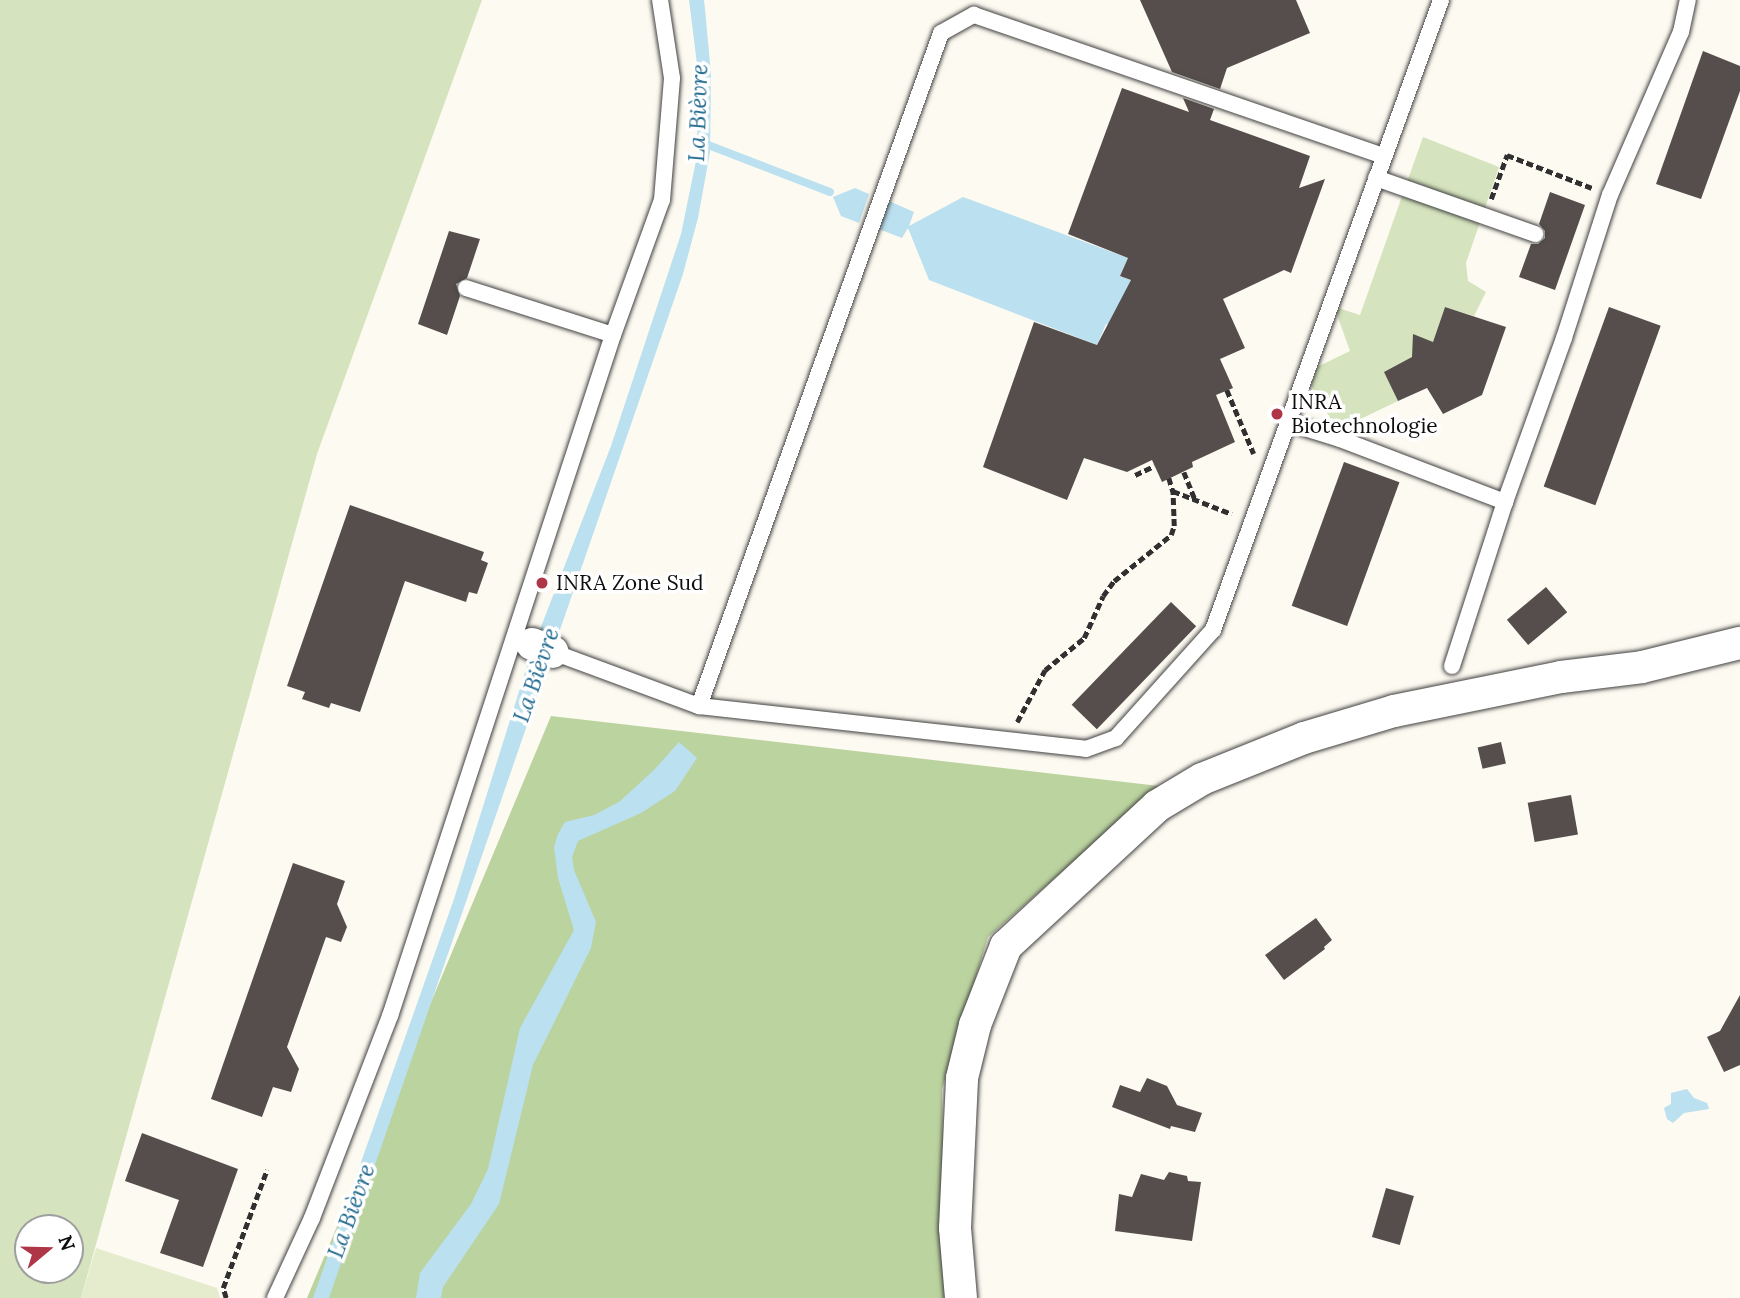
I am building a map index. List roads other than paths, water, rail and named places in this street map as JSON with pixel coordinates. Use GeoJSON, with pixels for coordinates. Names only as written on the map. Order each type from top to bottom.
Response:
{"type":"FeatureCollection","features":[{"type":"Feature","properties":{"kind":"street"},"geometry":{"type":"LineString","coordinates":[[961,1298],[955,1228],[962,1078],[975,1025],[1006,946],[1157,806],[1202,779],[1292,743],[1394,711],[1560,677],[1642,667],[1740,643]]}},
{"type":"Feature","properties":{"kind":"lane"},"geometry":{"type":"LineString","coordinates":[[275,1298],[312,1218],[534,644],[613,335],[662,200],[672,78],[660,0]]}},
{"type":"Feature","properties":{"kind":"lane"},"geometry":{"type":"LineString","coordinates":[[534,644],[699,706],[1086,750],[1116,738],[1213,630],[1441,0]]}},
{"type":"Feature","properties":{"kind":"lane"},"geometry":{"type":"LineString","coordinates":[[1452,666],[1610,195],[1681,32],[1688,0]]}},
{"type":"Feature","properties":{"kind":"lane"},"geometry":{"type":"LineString","coordinates":[[699,706],[941,33],[974,15],[1383,156]]}},
{"type":"Feature","properties":{"kind":"lane"},"geometry":{"type":"LineString","coordinates":[[1376,178],[1535,234]]}},
{"type":"Feature","properties":{"kind":"lane"},"geometry":{"type":"LineString","coordinates":[[466,288],[613,335]]}},
{"type":"Feature","properties":{"kind":"lane"},"geometry":{"type":"LineString","coordinates":[[1289,423],[1340,439],[1505,502]]}},
{"type":"Feature","properties":{"kind":"water","name":"La Bièvre"},"geometry":{"type":"Polygon","coordinates":[[[689,0],[704,0],[711,74],[710,152],[698,218],[683,274],[329,1298],[313,1298],[454,899],[532,650],[611,446],[681,234],[696,161],[698,116],[697,64],[689,0]]]}},
{"type":"Feature","properties":{"kind":"water"},"geometry":{"type":"Polygon","coordinates":[[[855,188],[869,194],[859,223],[841,216],[833,197],[855,188]]]}},
{"type":"Feature","properties":{"kind":"water"},"geometry":{"type":"Polygon","coordinates":[[[963,197],[1128,258],[1120,276],[1131,280],[1115,327],[1106,324],[1097,345],[929,280],[908,228],[902,238],[876,228],[889,201],[914,212],[909,226],[963,197]]]}},
{"type":"Feature","properties":{"kind":"water"},"geometry":{"type":"Polygon","coordinates":[[[679,742],[697,758],[675,791],[641,813],[578,841],[572,857],[574,870],[596,922],[591,948],[533,1065],[499,1204],[443,1287],[441,1298],[416,1298],[420,1273],[471,1204],[488,1169],[520,1028],[574,930],[558,878],[554,847],[558,834],[565,822],[594,815],[619,802],[654,770],[679,742]]]}},
{"type":"Feature","properties":{"kind":"water"},"geometry":{"type":"Polygon","coordinates":[[[1687,1089],[1694,1098],[1707,1103],[1709,1109],[1684,1113],[1673,1123],[1667,1119],[1664,1108],[1671,1104],[1671,1093],[1687,1089]]]}},
{"type":"Feature","properties":{"kind":"waterway","name":"La Bièvre"},"geometry":{"type":"LineString","coordinates":[[703,143],[830,192]]}},
{"type":"Feature","properties":{"kind":"place","name":"INRA Biotechnologie"},"geometry":{"type":"Point","coordinates":[1277,414]}},
{"type":"Feature","properties":{"kind":"place","name":"INRA Zone Sud"},"geometry":{"type":"Point","coordinates":[542,583]}}]}
